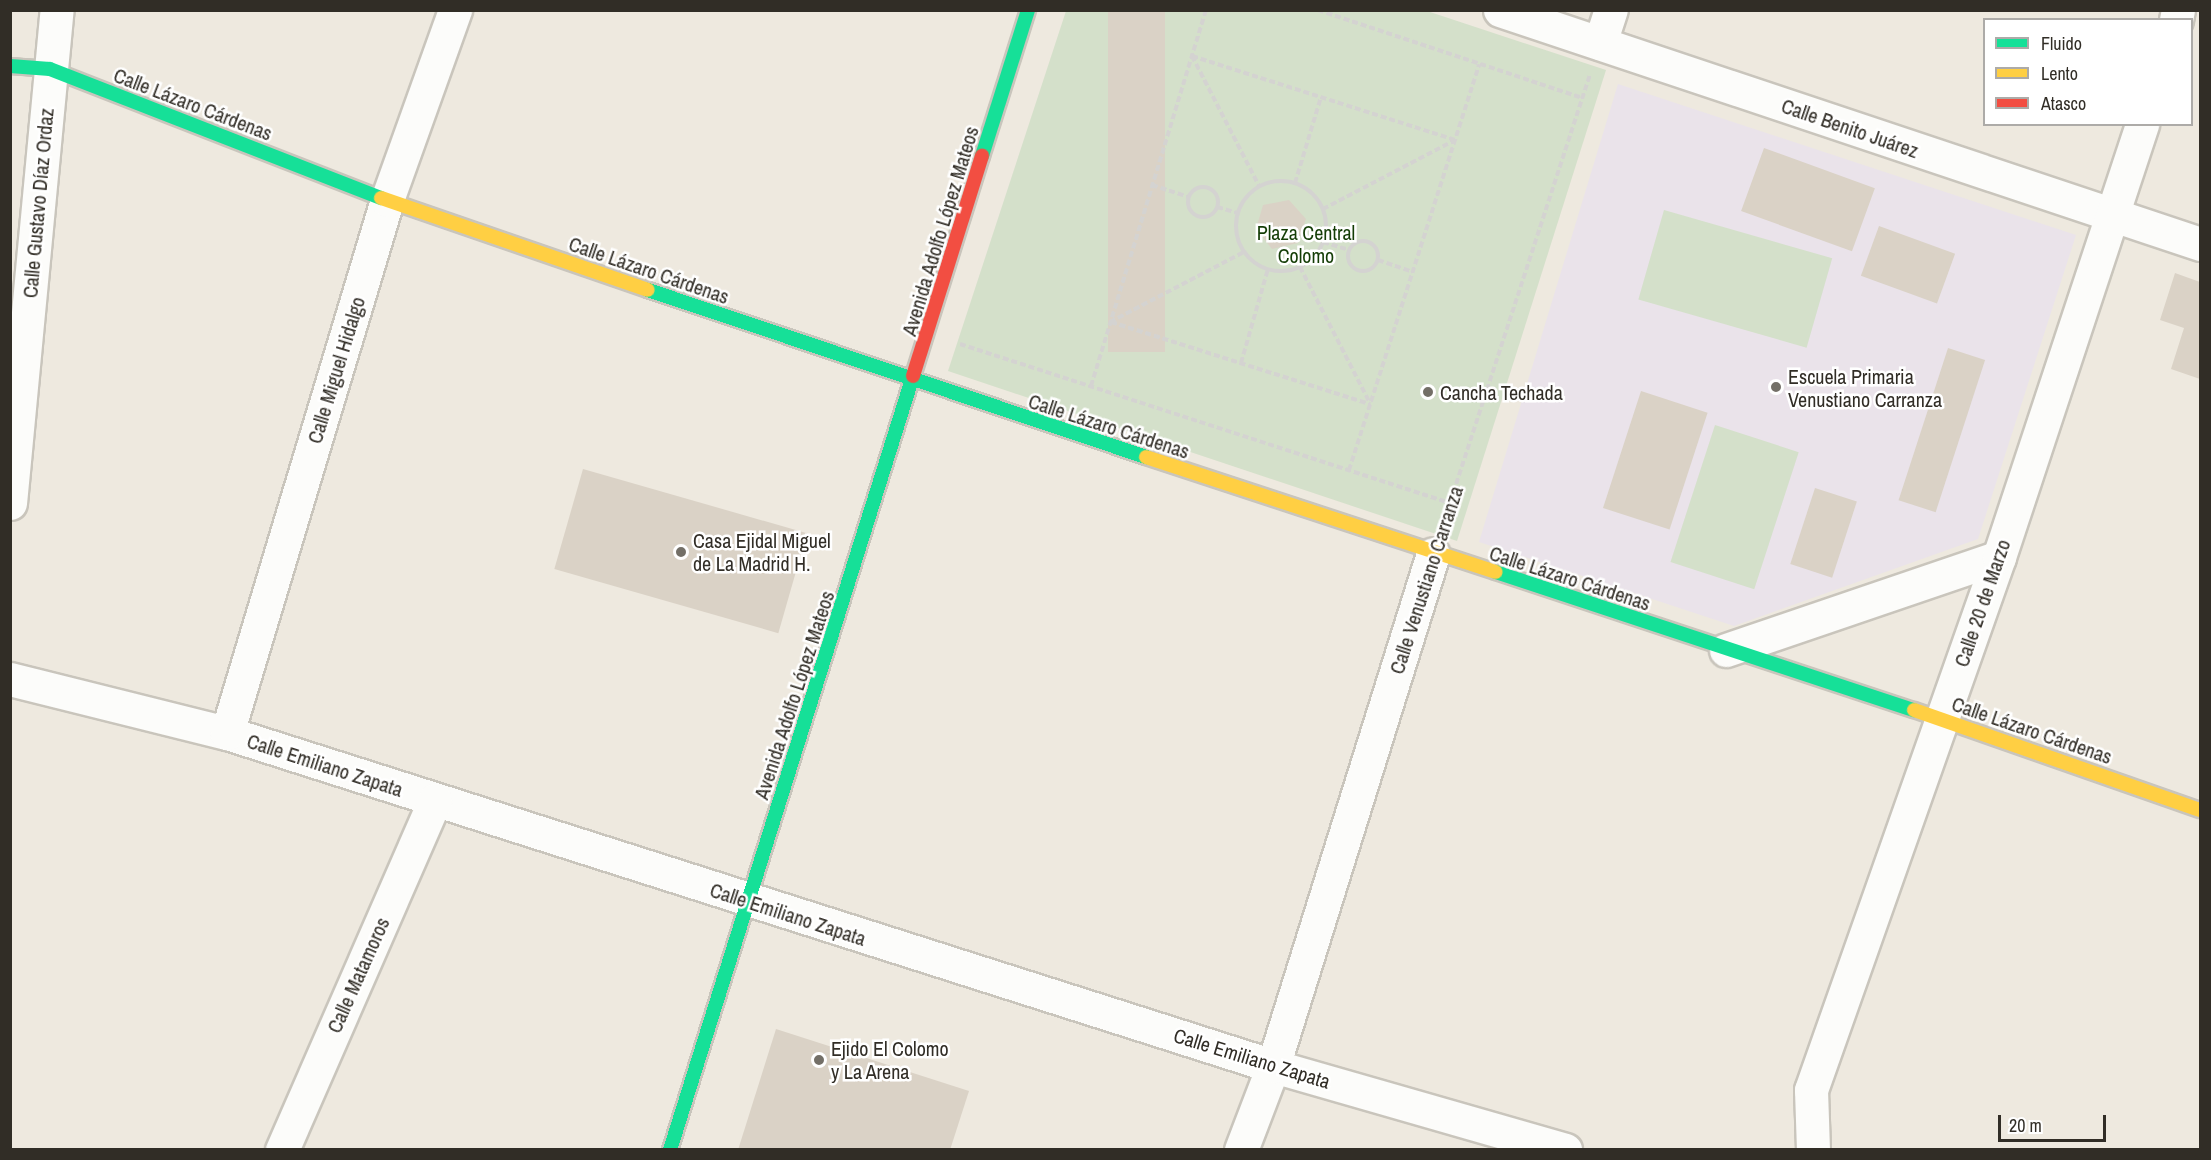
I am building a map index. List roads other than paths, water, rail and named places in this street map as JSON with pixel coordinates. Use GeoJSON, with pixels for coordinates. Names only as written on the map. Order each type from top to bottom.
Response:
{"type":"FeatureCollection","features":[{"type":"Feature","properties":{"kind":"street","name":"Calle Gustavo Díaz Ordaz"},"geometry":{"type":"LineString","coordinates":[[10,503],[57,10]]}},
{"type":"Feature","properties":{"kind":"street","name":"Calle Miguel Hidalgo"},"geometry":{"type":"LineString","coordinates":[[227,733],[387,200],[455,10]]}},
{"type":"Feature","properties":{"kind":"street","name":"Avenida Adolfo López Mateos"},"geometry":{"type":"LineString","coordinates":[[670,1149],[914,381],[1028,10]]}},
{"type":"Feature","properties":{"kind":"street","name":"Calle Benito Juárez"},"geometry":{"type":"LineString","coordinates":[[1500,10],[2200,244]]}},
{"type":"Feature","properties":{"kind":"street"},"geometry":{"type":"LineString","coordinates":[[1600,43],[1611,10]]}},
{"type":"Feature","properties":{"kind":"street","name":"Calle Lázaro Cárdenas"},"geometry":{"type":"LineString","coordinates":[[10,66],[50,69],[387,200],[914,381],[1433,554],[1942,718],[2200,810]]}},
{"type":"Feature","properties":{"kind":"street","name":"Calle 20 de Marzo"},"geometry":{"type":"LineString","coordinates":[[1813,1149],[1811,1090],[1999,557],[2141,126]]}},
{"type":"Feature","properties":{"kind":"street","name":"Calle Venustiano Carranza"},"geometry":{"type":"LineString","coordinates":[[1241,1149],[1273,1066],[1433,554]]}},
{"type":"Feature","properties":{"kind":"street"},"geometry":{"type":"LineString","coordinates":[[1726,650],[1999,557]]}},
{"type":"Feature","properties":{"kind":"street","name":"Calle Emiliano Zapata"},"geometry":{"type":"LineString","coordinates":[[10,679],[227,733],[749,902],[1273,1066],[1565,1149]]}},
{"type":"Feature","properties":{"kind":"street","name":"Calle Matamoros"},"geometry":{"type":"LineString","coordinates":[[282,1149],[435,800]]}},
{"type":"Feature","properties":{"kind":"place","name":"Escuela Primaria Venustiano Carranza"},"geometry":{"type":"Point","coordinates":[1776,387]}},
{"type":"Feature","properties":{"kind":"place","name":"Cancha Techada"},"geometry":{"type":"Point","coordinates":[1428,392]}},
{"type":"Feature","properties":{"kind":"place","name":"Casa Ejidal Miguel de La Madrid H."},"geometry":{"type":"Point","coordinates":[681,552]}},
{"type":"Feature","properties":{"kind":"place","name":"Ejido El Colomo y La Arena"},"geometry":{"type":"Point","coordinates":[819,1060]}},
{"type":"Feature","properties":{"kind":"park label","name":"Plaza Central Colomo"},"geometry":{"type":"Point","coordinates":[1306,244]}}]}
